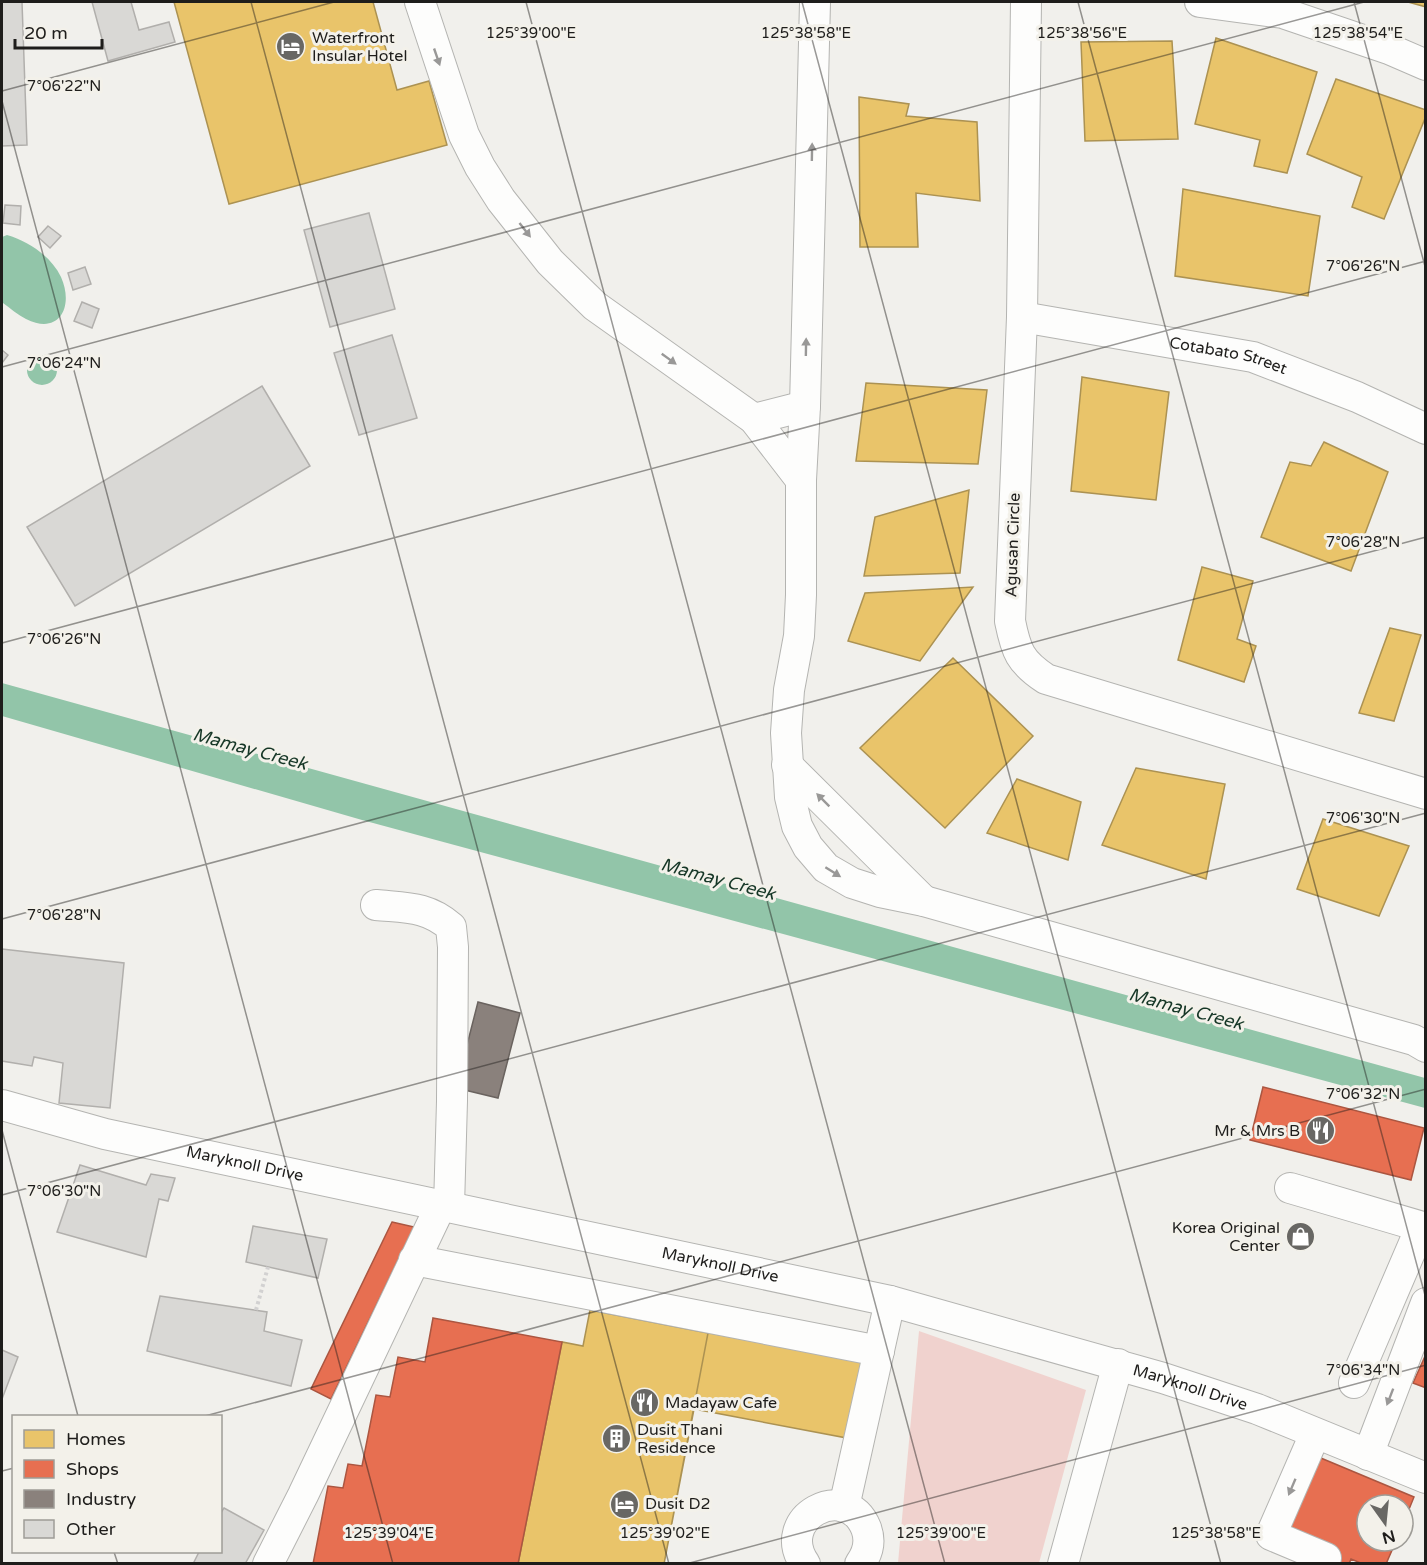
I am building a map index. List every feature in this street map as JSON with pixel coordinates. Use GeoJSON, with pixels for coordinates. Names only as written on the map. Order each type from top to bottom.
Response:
{"type":"FeatureCollection","features":[{"type":"Feature","properties":{"kind":"street"},"geometry":{"type":"LineString","coordinates":[[420,2],[464,135],[480,167],[501,200],[550,262],[596,306],[754,419],[801,480]]}},
{"type":"Feature","properties":{"kind":"street"},"geometry":{"type":"LineString","coordinates":[[815,2],[799,626],[789,690],[786,733],[790,797],[797,826],[808,847],[826,868],[852,883],[880,892],[924,901],[1422,1042]]}},
{"type":"Feature","properties":{"kind":"street","name":"Agusan Circle"},"geometry":{"type":"LineString","coordinates":[[1026,2],[1022,317],[1010,621],[1020,655],[1030,669],[1046,679],[1425,794]]}},
{"type":"Feature","properties":{"kind":"street"},"geometry":{"type":"LineString","coordinates":[[1200,2],[1283,13],[1389,49],[1425,65]]}},
{"type":"Feature","properties":{"kind":"street","name":"Cotabato Street"},"geometry":{"type":"LineString","coordinates":[[1022,317],[1253,357],[1357,397],[1425,429]]}},
{"type":"Feature","properties":{"kind":"street"},"geometry":{"type":"LineString","coordinates":[[754,419],[805,406]]}},
{"type":"Feature","properties":{"kind":"street"},"geometry":{"type":"LineString","coordinates":[[788,765],[924,901]]}},
{"type":"Feature","properties":{"kind":"street"},"geometry":{"type":"LineString","coordinates":[[808,847],[846,823]]}},
{"type":"Feature","properties":{"kind":"street"},"geometry":{"type":"LineString","coordinates":[[268,1563],[303,1495],[414,1260],[445,1206],[452,1091],[453,947],[451,927],[438,915],[417,909],[376,905]]}},
{"type":"Feature","properties":{"kind":"street","name":"Maryknoll Drive"},"geometry":{"type":"LineString","coordinates":[[2,1105],[105,1134],[891,1301],[1118,1364],[1257,1410],[1425,1478]]}},
{"type":"Feature","properties":{"kind":"street"},"geometry":{"type":"LineString","coordinates":[[1290,1188],[1423,1228],[1354,1383]]}},
{"type":"Feature","properties":{"kind":"street"},"geometry":{"type":"LineString","coordinates":[[414,1260],[879,1351]]}},
{"type":"Feature","properties":{"kind":"street"},"geometry":{"type":"LineString","coordinates":[[844,1507],[891,1301]]}},
{"type":"Feature","properties":{"kind":"street"},"geometry":{"type":"LineString","coordinates":[[1368,1455],[1425,1303]]}},
{"type":"Feature","properties":{"kind":"street"},"geometry":{"type":"LineString","coordinates":[[1063,1563],[1118,1364]]}},
{"type":"Feature","properties":{"kind":"street"},"geometry":{"type":"LineString","coordinates":[[1315,1434],[1271,1535],[1326,1558]]}},
{"type":"Feature","properties":{"kind":"street"},"geometry":{"type":"LineString","coordinates":[[806,1563],[799,1553],[797,1542],[800,1528],[813,1512],[833,1505],[854,1512],[862,1520],[867,1530],[869,1541],[867,1553],[860,1563]]}},
{"type":"Feature","properties":{"kind":"path"},"geometry":{"type":"LineString","coordinates":[[256,1310],[268,1267]]}},
{"type":"Feature","properties":{"kind":"shaded area"},"geometry":{"type":"Polygon","coordinates":[[[7,235],[38,250],[57,269],[65,288],[66,298],[65,308],[55,321],[48,324],[38,323],[23,317],[3,303],[2,237],[7,235]]]}},
{"type":"Feature","properties":{"kind":"shaded area"},"geometry":{"type":"Polygon","coordinates":[[[42,355],[53,359],[57,370],[53,381],[42,385],[31,381],[27,370],[31,359],[42,355]]]}},
{"type":"Feature","properties":{"kind":"shaded area"},"geometry":{"type":"Polygon","coordinates":[[[2,683],[1425,1078],[1425,1108],[362,820],[2,716],[2,683]]]}},
{"type":"Feature","properties":{"kind":"shaded area"},"geometry":{"type":"Polygon","coordinates":[[[919,1331],[1086,1390],[1039,1563],[898,1563],[919,1331]]]}},
{"type":"Feature","properties":{"kind":"building: Homes"},"geometry":{"type":"Polygon","coordinates":[[[174,2],[373,2],[397,90],[429,81],[447,145],[229,204],[174,2]]]}},
{"type":"Feature","properties":{"kind":"building: Homes"},"geometry":{"type":"Polygon","coordinates":[[[1408,2],[1426,2],[1426,7],[1408,2]]]}},
{"type":"Feature","properties":{"kind":"building: Homes"},"geometry":{"type":"Polygon","coordinates":[[[1216,38],[1317,72],[1287,173],[1254,166],[1260,140],[1195,124],[1216,38]]]}},
{"type":"Feature","properties":{"kind":"building: Homes"},"geometry":{"type":"Polygon","coordinates":[[[1172,41],[1178,139],[1085,141],[1081,42],[1172,41]]]}},
{"type":"Feature","properties":{"kind":"building: Homes"},"geometry":{"type":"Polygon","coordinates":[[[1336,79],[1426,110],[1426,116],[1384,219],[1352,207],[1362,177],[1307,154],[1336,79]]]}},
{"type":"Feature","properties":{"kind":"building: Homes"},"geometry":{"type":"Polygon","coordinates":[[[859,97],[909,104],[906,116],[977,122],[980,201],[916,193],[918,247],[860,247],[859,97]]]}},
{"type":"Feature","properties":{"kind":"building: Homes"},"geometry":{"type":"Polygon","coordinates":[[[1183,189],[1320,216],[1308,296],[1175,276],[1183,189]]]}},
{"type":"Feature","properties":{"kind":"building: Homes"},"geometry":{"type":"Polygon","coordinates":[[[1082,377],[1169,392],[1156,500],[1071,491],[1082,377]]]}},
{"type":"Feature","properties":{"kind":"building: Homes"},"geometry":{"type":"Polygon","coordinates":[[[866,383],[987,390],[978,464],[856,461],[866,383]]]}},
{"type":"Feature","properties":{"kind":"building: Homes"},"geometry":{"type":"Polygon","coordinates":[[[1324,442],[1388,472],[1351,571],[1261,537],[1290,462],[1311,466],[1324,442]]]}},
{"type":"Feature","properties":{"kind":"building: Homes"},"geometry":{"type":"Polygon","coordinates":[[[969,490],[960,573],[864,576],[875,517],[969,490]]]}},
{"type":"Feature","properties":{"kind":"building: Homes"},"geometry":{"type":"Polygon","coordinates":[[[1202,567],[1253,581],[1237,639],[1256,646],[1244,682],[1178,660],[1202,567]]]}},
{"type":"Feature","properties":{"kind":"building: Homes"},"geometry":{"type":"Polygon","coordinates":[[[973,587],[920,661],[848,641],[865,593],[973,587]]]}},
{"type":"Feature","properties":{"kind":"building: Homes"},"geometry":{"type":"Polygon","coordinates":[[[1390,628],[1421,635],[1394,721],[1359,713],[1390,628]]]}},
{"type":"Feature","properties":{"kind":"building: Homes"},"geometry":{"type":"Polygon","coordinates":[[[953,658],[1033,736],[945,828],[860,748],[953,658]]]}},
{"type":"Feature","properties":{"kind":"building: Homes"},"geometry":{"type":"Polygon","coordinates":[[[1136,768],[1225,784],[1206,879],[1102,845],[1136,768]]]}},
{"type":"Feature","properties":{"kind":"building: Homes"},"geometry":{"type":"Polygon","coordinates":[[[1017,779],[1081,802],[1068,860],[987,833],[1017,779]]]}},
{"type":"Feature","properties":{"kind":"building: Homes"},"geometry":{"type":"Polygon","coordinates":[[[1323,819],[1409,846],[1379,916],[1297,889],[1323,819]]]}},
{"type":"Feature","properties":{"kind":"building: Homes","name":"Dusit D2"},"geometry":{"type":"Polygon","coordinates":[[[590,1310],[862,1362],[847,1438],[694,1409],[664,1564],[518,1564],[562,1342],[583,1346],[590,1310]]]}},
{"type":"Feature","properties":{"kind":"building: Homes","name":"Dusit D2"},"geometry":{"type":"Polygon","coordinates":[[[590,1310],[708,1333],[664,1564],[518,1564],[562,1342],[583,1346],[590,1310]]]}},
{"type":"Feature","properties":{"kind":"building: Shops"},"geometry":{"type":"Polygon","coordinates":[[[1263,1087],[1424,1128],[1411,1180],[1250,1140],[1263,1087]]]}},
{"type":"Feature","properties":{"kind":"building: Shops"},"geometry":{"type":"Polygon","coordinates":[[[392,1222],[414,1227],[331,1399],[311,1389],[392,1222]]]}},
{"type":"Feature","properties":{"kind":"building: Shops"},"geometry":{"type":"Polygon","coordinates":[[[433,1318],[562,1342],[518,1564],[313,1564],[328,1486],[343,1488],[348,1464],[362,1466],[376,1395],[390,1397],[398,1357],[425,1362],[433,1318]]]}},
{"type":"Feature","properties":{"kind":"building: Shops"},"geometry":{"type":"Polygon","coordinates":[[[1426,1354],[1426,1388],[1413,1383],[1426,1354]]]}},
{"type":"Feature","properties":{"kind":"building: Shops"},"geometry":{"type":"Polygon","coordinates":[[[1316,1456],[1404,1493],[1355,1493],[1355,1553],[1391,1553],[1386,1564],[1363,1564],[1351,1559],[1349,1564],[1323,1564],[1284,1531],[1316,1456]]]}},
{"type":"Feature","properties":{"kind":"building: Industry"},"geometry":{"type":"Polygon","coordinates":[[[478,1002],[520,1013],[498,1098],[456,1088],[478,1002]]]}},
{"type":"Feature","properties":{"kind":"building: Other"},"geometry":{"type":"Polygon","coordinates":[[[2,2],[22,2],[27,145],[2,146],[2,2]]]}},
{"type":"Feature","properties":{"kind":"building: Other"},"geometry":{"type":"Polygon","coordinates":[[[92,2],[131,2],[139,30],[169,22],[175,42],[108,61],[92,2]]]}},
{"type":"Feature","properties":{"kind":"building: Other"},"geometry":{"type":"Polygon","coordinates":[[[5,205],[21,206],[20,225],[3,223],[5,205]]]}},
{"type":"Feature","properties":{"kind":"building: Other"},"geometry":{"type":"Polygon","coordinates":[[[369,213],[395,309],[330,327],[304,230],[369,213]]]}},
{"type":"Feature","properties":{"kind":"building: Other"},"geometry":{"type":"Polygon","coordinates":[[[48,226],[61,236],[50,248],[38,237],[48,226]]]}},
{"type":"Feature","properties":{"kind":"building: Other"},"geometry":{"type":"Polygon","coordinates":[[[85,267],[91,284],[73,290],[68,273],[85,267]]]}},
{"type":"Feature","properties":{"kind":"building: Other"},"geometry":{"type":"Polygon","coordinates":[[[82,302],[99,309],[92,328],[74,321],[82,302]]]}},
{"type":"Feature","properties":{"kind":"building: Other"},"geometry":{"type":"Polygon","coordinates":[[[392,335],[417,418],[359,435],[334,353],[392,335]]]}},
{"type":"Feature","properties":{"kind":"building: Other"},"geometry":{"type":"Polygon","coordinates":[[[2,350],[8,355],[2,363],[2,350]]]}},
{"type":"Feature","properties":{"kind":"building: Other"},"geometry":{"type":"Polygon","coordinates":[[[262,386],[310,466],[75,606],[27,527],[262,386]]]}},
{"type":"Feature","properties":{"kind":"building: Other"},"geometry":{"type":"Polygon","coordinates":[[[2,949],[124,963],[110,1108],[59,1103],[63,1063],[34,1057],[32,1066],[2,1061],[2,949]]]}},
{"type":"Feature","properties":{"kind":"building: Other"},"geometry":{"type":"Polygon","coordinates":[[[80,1165],[146,1185],[151,1174],[175,1178],[168,1201],[159,1199],[146,1257],[57,1232],[80,1165]]]}},
{"type":"Feature","properties":{"kind":"building: Other"},"geometry":{"type":"Polygon","coordinates":[[[253,1226],[327,1239],[318,1278],[246,1262],[253,1226]]]}},
{"type":"Feature","properties":{"kind":"building: Other"},"geometry":{"type":"Polygon","coordinates":[[[160,1296],[267,1312],[264,1331],[302,1340],[291,1386],[147,1351],[160,1296]]]}},
{"type":"Feature","properties":{"kind":"building: Other"},"geometry":{"type":"Polygon","coordinates":[[[2,1350],[18,1357],[2,1399],[2,1350]]]}},
{"type":"Feature","properties":{"kind":"building: Other"},"geometry":{"type":"Polygon","coordinates":[[[224,1508],[264,1530],[245,1564],[193,1564],[198,1553],[222,1553],[222,1511],[224,1508]]]}},
{"type":"Feature","properties":{"kind":"place","name":"Waterfront Insular Hotel"},"geometry":{"type":"Point","coordinates":[291,47]}},
{"type":"Feature","properties":{"kind":"place","name":"Mr & Mrs B"},"geometry":{"type":"Point","coordinates":[1321,1131]}},
{"type":"Feature","properties":{"kind":"place","name":"Korea Original Center"},"geometry":{"type":"Point","coordinates":[1301,1237]}},
{"type":"Feature","properties":{"kind":"place","name":"Madayaw Cafe"},"geometry":{"type":"Point","coordinates":[644,1403]}},
{"type":"Feature","properties":{"kind":"place","name":"Dusit Thani Residence"},"geometry":{"type":"Point","coordinates":[616,1439]}},
{"type":"Feature","properties":{"kind":"place","name":"Dusit D2"},"geometry":{"type":"Point","coordinates":[624,1504]}},
{"type":"Feature","properties":{"kind":"water label","name":"Mamay Creek"},"geometry":{"type":"Point","coordinates":[250,749]}},
{"type":"Feature","properties":{"kind":"water label","name":"Mamay Creek"},"geometry":{"type":"Point","coordinates":[718,879]}},
{"type":"Feature","properties":{"kind":"water label","name":"Mamay Creek"},"geometry":{"type":"Point","coordinates":[1186,1009]}}]}
